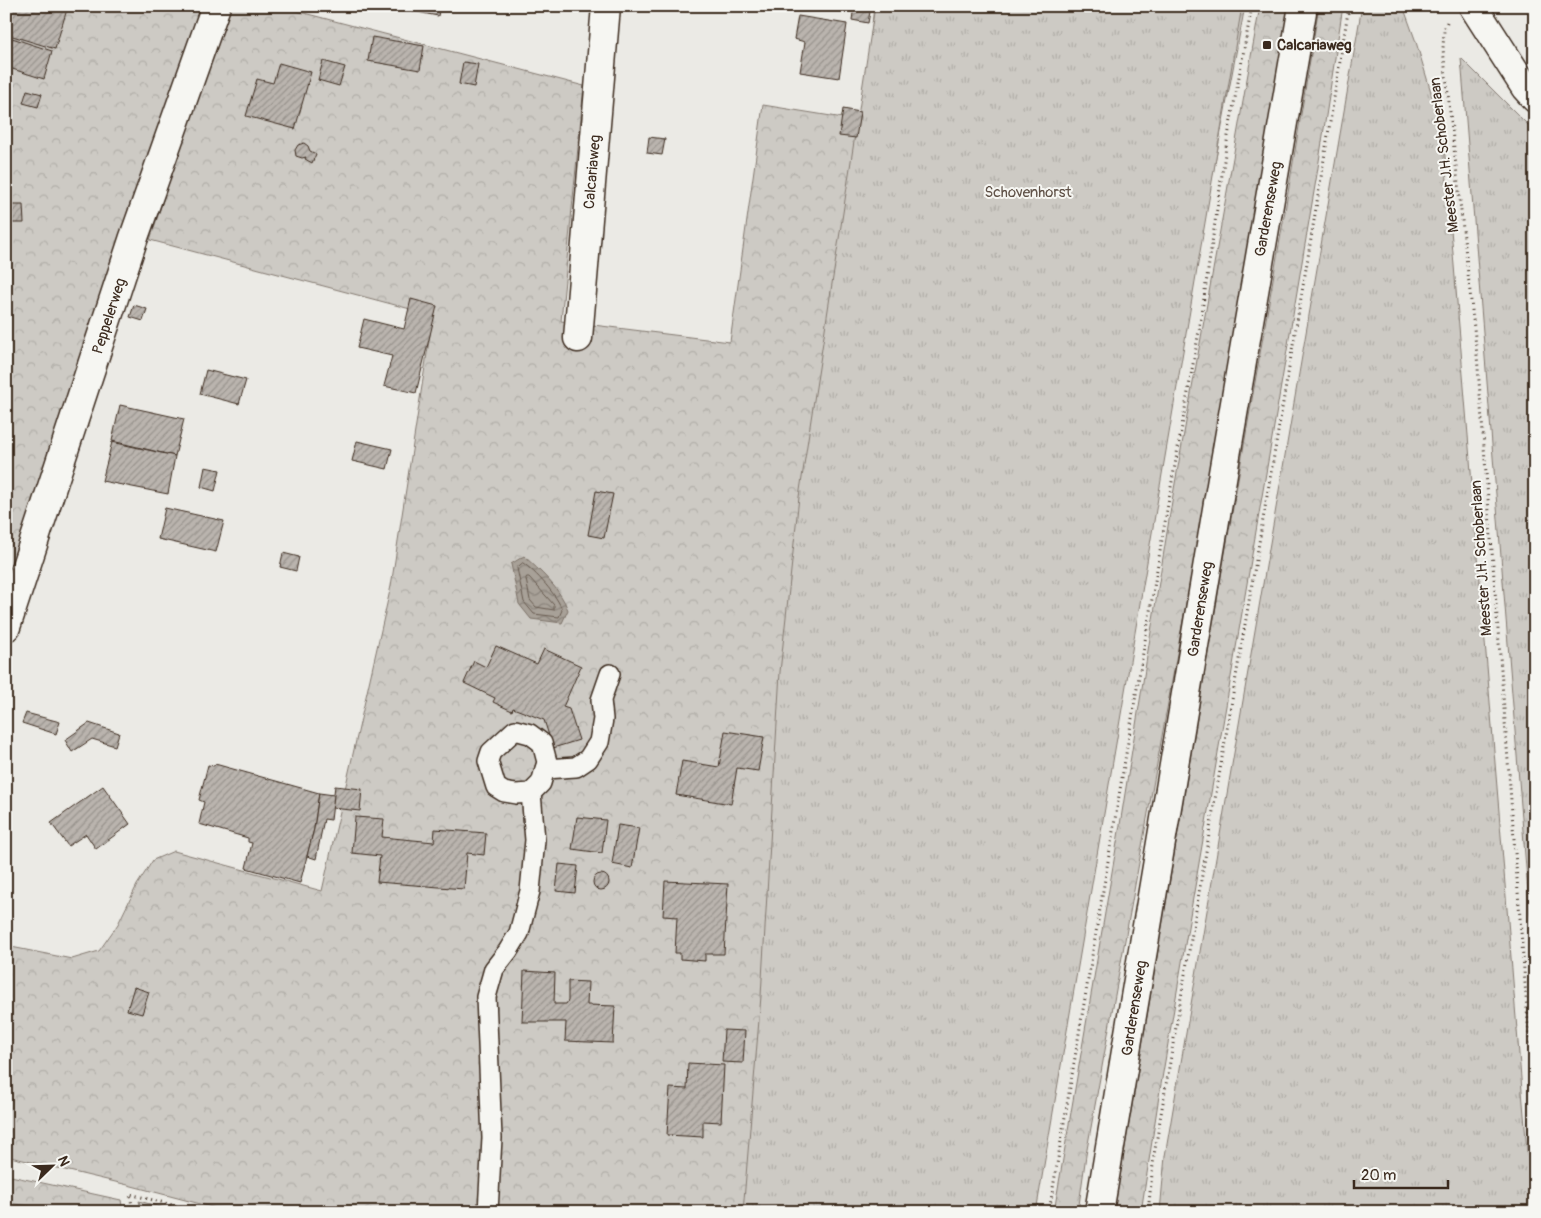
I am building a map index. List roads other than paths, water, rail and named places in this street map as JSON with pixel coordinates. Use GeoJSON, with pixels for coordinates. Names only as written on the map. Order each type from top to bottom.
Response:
{"type":"FeatureCollection","features":[{"type":"Feature","properties":{"kind":"main road","name":"Peppelerweg"},"geometry":{"type":"LineString","coordinates":[[6,627],[133,240],[216,6]]}},
{"type":"Feature","properties":{"kind":"main road","name":"Calcariaweg"},"geometry":{"type":"LineString","coordinates":[[578,338],[606,6]]}},
{"type":"Feature","properties":{"kind":"main road","name":"Garderenseweg"},"geometry":{"type":"LineString","coordinates":[[1099,1212],[1303,6]]}},
{"type":"Feature","properties":{"kind":"main road"},"geometry":{"type":"LineString","coordinates":[[1461,12],[1535,98]]}},
{"type":"Feature","properties":{"kind":"lane"},"geometry":{"type":"LineString","coordinates":[[545,769],[576,767],[588,759],[598,742],[603,719],[601,700],[610,674]]}},
{"type":"Feature","properties":{"kind":"lane"},"geometry":{"type":"LineString","coordinates":[[515,730],[530,734],[542,743],[547,762],[541,783],[531,793],[516,794],[504,792],[496,787],[488,762],[491,752],[515,730]]}},
{"type":"Feature","properties":{"kind":"lane"},"geometry":{"type":"LineString","coordinates":[[488,1212],[492,1138],[486,996],[494,970],[519,933],[530,892],[534,840],[531,793]]}},
{"type":"Feature","properties":{"kind":"water"},"geometry":{"type":"Polygon","coordinates":[[[524,556],[549,580],[560,594],[568,610],[562,623],[531,619],[519,604],[511,564],[524,556]]]}},
{"type":"Feature","properties":{"kind":"place","name":"Calcariaweg"},"geometry":{"type":"Point","coordinates":[1267,45]}},
{"type":"Feature","properties":{"kind":"park label","name":"Schovenhorst"},"geometry":{"type":"Point","coordinates":[1028,192]}}]}
